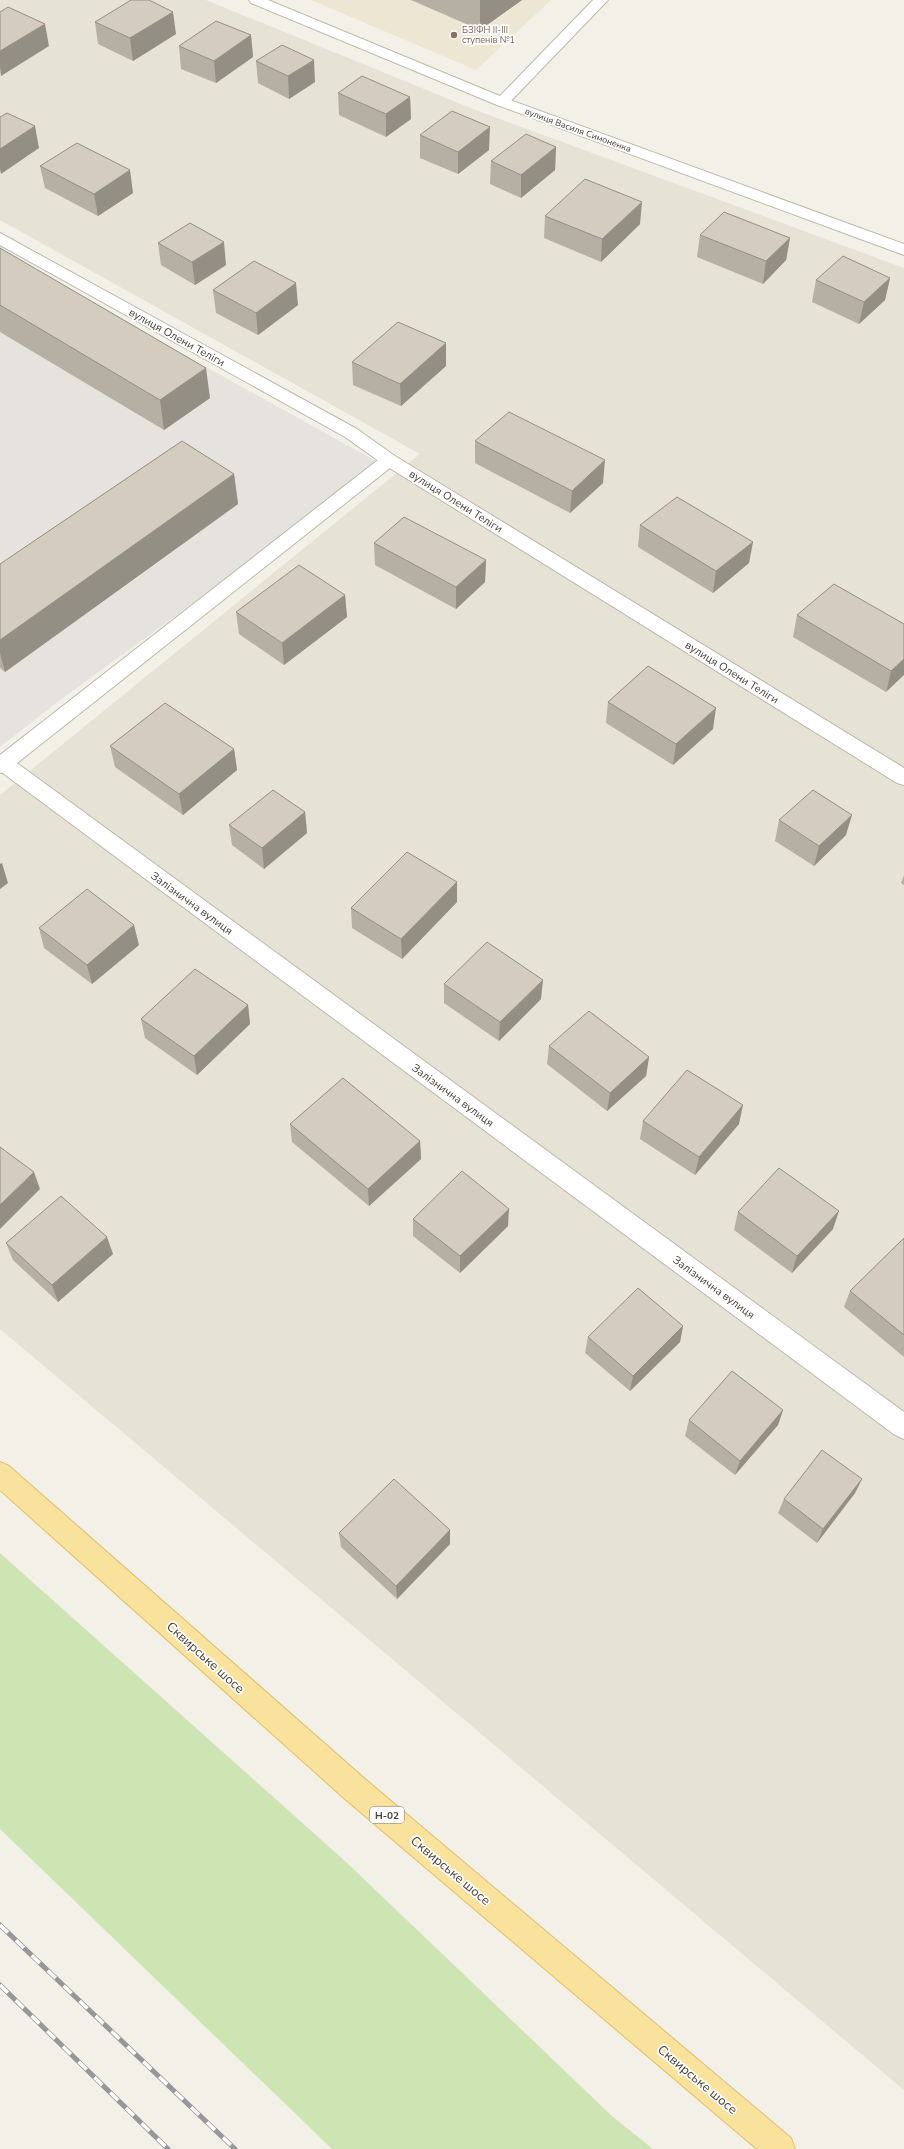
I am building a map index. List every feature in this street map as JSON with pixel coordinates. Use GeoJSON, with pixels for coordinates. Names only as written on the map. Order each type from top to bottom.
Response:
{"type":"FeatureCollection","features":[{"type":"Feature","properties":{"kind":"main road","name":"Сквирське шосе"},"geometry":{"type":"LineString","coordinates":[[0,1474],[355,1789],[780,2149]]}},
{"type":"Feature","properties":{"kind":"street","name":"вулиця Василя Симоненка"},"geometry":{"type":"LineString","coordinates":[[256,0],[502,102],[904,250]]}},
{"type":"Feature","properties":{"kind":"street"},"geometry":{"type":"LineString","coordinates":[[502,102],[601,0]]}},
{"type":"Feature","properties":{"kind":"street","name":"вулиця Олени Теліги"},"geometry":{"type":"LineString","coordinates":[[0,238],[351,434],[389,460],[904,778]]}},
{"type":"Feature","properties":{"kind":"street"},"geometry":{"type":"LineString","coordinates":[[1,765],[389,460]]}},
{"type":"Feature","properties":{"kind":"street","name":"Залізнична вулиця"},"geometry":{"type":"LineString","coordinates":[[1,765],[904,1427]]}},
{"type":"Feature","properties":{"kind":"shaded area"},"geometry":{"type":"Polygon","coordinates":[[[0,0],[206,0],[473,109],[904,268],[904,2090],[0,1329],[0,795],[420,454],[0,220],[0,0]]]}},
{"type":"Feature","properties":{"kind":"shaded area","name":"БЗІФН ІІ-ІІІ ступенів №1"},"geometry":{"type":"Polygon","coordinates":[[[311,0],[551,0],[476,70],[311,0]]]}},
{"type":"Feature","properties":{"kind":"shaded area"},"geometry":{"type":"Polygon","coordinates":[[[0,253],[383,465],[60,700],[0,747],[0,253]]]}},
{"type":"Feature","properties":{"kind":"green space"},"geometry":{"type":"Polygon","coordinates":[[[0,1553],[345,1861],[612,2116],[653,2149],[332,2149],[0,1829],[0,1553]]]}},
{"type":"Feature","properties":{"kind":"building"},"geometry":{"type":"Polygon","coordinates":[[[131,0],[149,0],[173,12],[130,38],[95,22],[131,0]]]}},
{"type":"Feature","properties":{"kind":"building"},"geometry":{"type":"Polygon","coordinates":[[[8,7],[45,24],[0,51],[0,12],[8,7]]]}},
{"type":"Feature","properties":{"kind":"building"},"geometry":{"type":"Polygon","coordinates":[[[216,21],[251,35],[214,61],[179,46],[216,21]]]}},
{"type":"Feature","properties":{"kind":"building"},"geometry":{"type":"Polygon","coordinates":[[[282,45],[314,60],[288,76],[256,61],[282,45]]]}},
{"type":"Feature","properties":{"kind":"building"},"geometry":{"type":"Polygon","coordinates":[[[362,76],[410,97],[386,114],[338,93],[362,76]]]}},
{"type":"Feature","properties":{"kind":"building"},"geometry":{"type":"Polygon","coordinates":[[[452,111],[490,127],[458,152],[420,135],[452,111]]]}},
{"type":"Feature","properties":{"kind":"building"},"geometry":{"type":"Polygon","coordinates":[[[7,113],[35,126],[0,149],[0,117],[7,113]]]}},
{"type":"Feature","properties":{"kind":"building"},"geometry":{"type":"Polygon","coordinates":[[[526,134],[556,147],[521,175],[491,161],[526,134]]]}},
{"type":"Feature","properties":{"kind":"building"},"geometry":{"type":"Polygon","coordinates":[[[77,143],[130,170],[94,194],[40,166],[77,143]]]}},
{"type":"Feature","properties":{"kind":"building"},"geometry":{"type":"Polygon","coordinates":[[[585,179],[642,202],[602,239],[545,216],[585,179]]]}},
{"type":"Feature","properties":{"kind":"building"},"geometry":{"type":"Polygon","coordinates":[[[724,212],[790,238],[766,261],[700,235],[724,212]]]}},
{"type":"Feature","properties":{"kind":"building"},"geometry":{"type":"Polygon","coordinates":[[[190,223],[224,242],[192,262],[158,243],[190,223]]]}},
{"type":"Feature","properties":{"kind":"building"},"geometry":{"type":"Polygon","coordinates":[[[0,248],[206,368],[160,400],[0,305],[0,248]]]}},
{"type":"Feature","properties":{"kind":"building"},"geometry":{"type":"Polygon","coordinates":[[[843,256],[890,278],[864,302],[816,280],[843,256]]]}},
{"type":"Feature","properties":{"kind":"building"},"geometry":{"type":"Polygon","coordinates":[[[254,261],[296,283],[256,313],[213,290],[254,261]]]}},
{"type":"Feature","properties":{"kind":"building"},"geometry":{"type":"Polygon","coordinates":[[[398,322],[446,343],[400,384],[352,362],[398,322]]]}},
{"type":"Feature","properties":{"kind":"building"},"geometry":{"type":"Polygon","coordinates":[[[509,412],[605,460],[572,491],[475,441],[509,412]]]}},
{"type":"Feature","properties":{"kind":"building"},"geometry":{"type":"Polygon","coordinates":[[[182,441],[234,474],[0,640],[0,564],[182,441]]]}},
{"type":"Feature","properties":{"kind":"building"},"geometry":{"type":"Polygon","coordinates":[[[677,497],[753,542],[716,571],[640,525],[677,497]]]}},
{"type":"Feature","properties":{"kind":"building"},"geometry":{"type":"Polygon","coordinates":[[[404,517],[486,560],[456,587],[374,543],[404,517]]]}},
{"type":"Feature","properties":{"kind":"building"},"geometry":{"type":"Polygon","coordinates":[[[299,565],[345,595],[282,643],[236,612],[299,565]]]}},
{"type":"Feature","properties":{"kind":"building"},"geometry":{"type":"Polygon","coordinates":[[[834,584],[904,624],[904,659],[891,671],[797,615],[834,584]]]}},
{"type":"Feature","properties":{"kind":"building"},"geometry":{"type":"Polygon","coordinates":[[[648,666],[716,708],[676,744],[608,702],[648,666]]]}},
{"type":"Feature","properties":{"kind":"building"},"geometry":{"type":"Polygon","coordinates":[[[165,703],[234,749],[179,794],[110,746],[165,703]]]}},
{"type":"Feature","properties":{"kind":"building"},"geometry":{"type":"Polygon","coordinates":[[[273,790],[305,812],[262,848],[229,825],[273,790]]]}},
{"type":"Feature","properties":{"kind":"building"},"geometry":{"type":"Polygon","coordinates":[[[813,790],[852,815],[819,846],[779,820],[813,790]]]}},
{"type":"Feature","properties":{"kind":"building"},"geometry":{"type":"Polygon","coordinates":[[[407,852],[457,882],[401,939],[351,908],[407,852]]]}},
{"type":"Feature","properties":{"kind":"building"},"geometry":{"type":"Polygon","coordinates":[[[87,889],[134,925],[87,965],[39,928],[87,889]]]}},
{"type":"Feature","properties":{"kind":"building"},"geometry":{"type":"Polygon","coordinates":[[[487,942],[543,980],[500,1022],[444,984],[487,942]]]}},
{"type":"Feature","properties":{"kind":"building"},"geometry":{"type":"Polygon","coordinates":[[[195,969],[248,1005],[194,1056],[141,1019],[195,969]]]}},
{"type":"Feature","properties":{"kind":"building"},"geometry":{"type":"Polygon","coordinates":[[[589,1011],[649,1057],[610,1093],[549,1046],[589,1011]]]}},
{"type":"Feature","properties":{"kind":"building"},"geometry":{"type":"Polygon","coordinates":[[[687,1070],[743,1105],[699,1157],[643,1121],[687,1070]]]}},
{"type":"Feature","properties":{"kind":"building"},"geometry":{"type":"Polygon","coordinates":[[[343,1078],[420,1141],[368,1189],[290,1124],[343,1078]]]}},
{"type":"Feature","properties":{"kind":"building"},"geometry":{"type":"Polygon","coordinates":[[[0,1147],[34,1172],[0,1205],[0,1147]]]}},
{"type":"Feature","properties":{"kind":"building"},"geometry":{"type":"Polygon","coordinates":[[[779,1168],[839,1211],[797,1256],[738,1212],[779,1168]]]}},
{"type":"Feature","properties":{"kind":"building"},"geometry":{"type":"Polygon","coordinates":[[[462,1171],[509,1209],[460,1256],[413,1219],[462,1171]]]}},
{"type":"Feature","properties":{"kind":"building"},"geometry":{"type":"Polygon","coordinates":[[[61,1196],[107,1237],[52,1285],[6,1243],[61,1196]]]}},
{"type":"Feature","properties":{"kind":"building"},"geometry":{"type":"Polygon","coordinates":[[[904,1238],[904,1335],[850,1291],[904,1238]]]}},
{"type":"Feature","properties":{"kind":"building"},"geometry":{"type":"Polygon","coordinates":[[[638,1288],[683,1326],[633,1376],[588,1337],[638,1288]]]}},
{"type":"Feature","properties":{"kind":"building"},"geometry":{"type":"Polygon","coordinates":[[[732,1371],[783,1410],[740,1461],[689,1420],[732,1371]]]}},
{"type":"Feature","properties":{"kind":"building"},"geometry":{"type":"Polygon","coordinates":[[[822,1450],[862,1479],[823,1529],[784,1499],[822,1450]]]}},
{"type":"Feature","properties":{"kind":"building"},"geometry":{"type":"Polygon","coordinates":[[[394,1479],[450,1530],[396,1586],[339,1533],[394,1479]]]}},
{"type":"Feature","properties":{"kind":"railway"},"geometry":{"type":"LineString","coordinates":[[0,1925],[235,2149]]}},
{"type":"Feature","properties":{"kind":"railway"},"geometry":{"type":"LineString","coordinates":[[0,1985],[168,2149]]}},
{"type":"Feature","properties":{"kind":"place","name":"БЗІФН ІІ-ІІІ ступенів №1"},"geometry":{"type":"Point","coordinates":[454,35]}}]}
